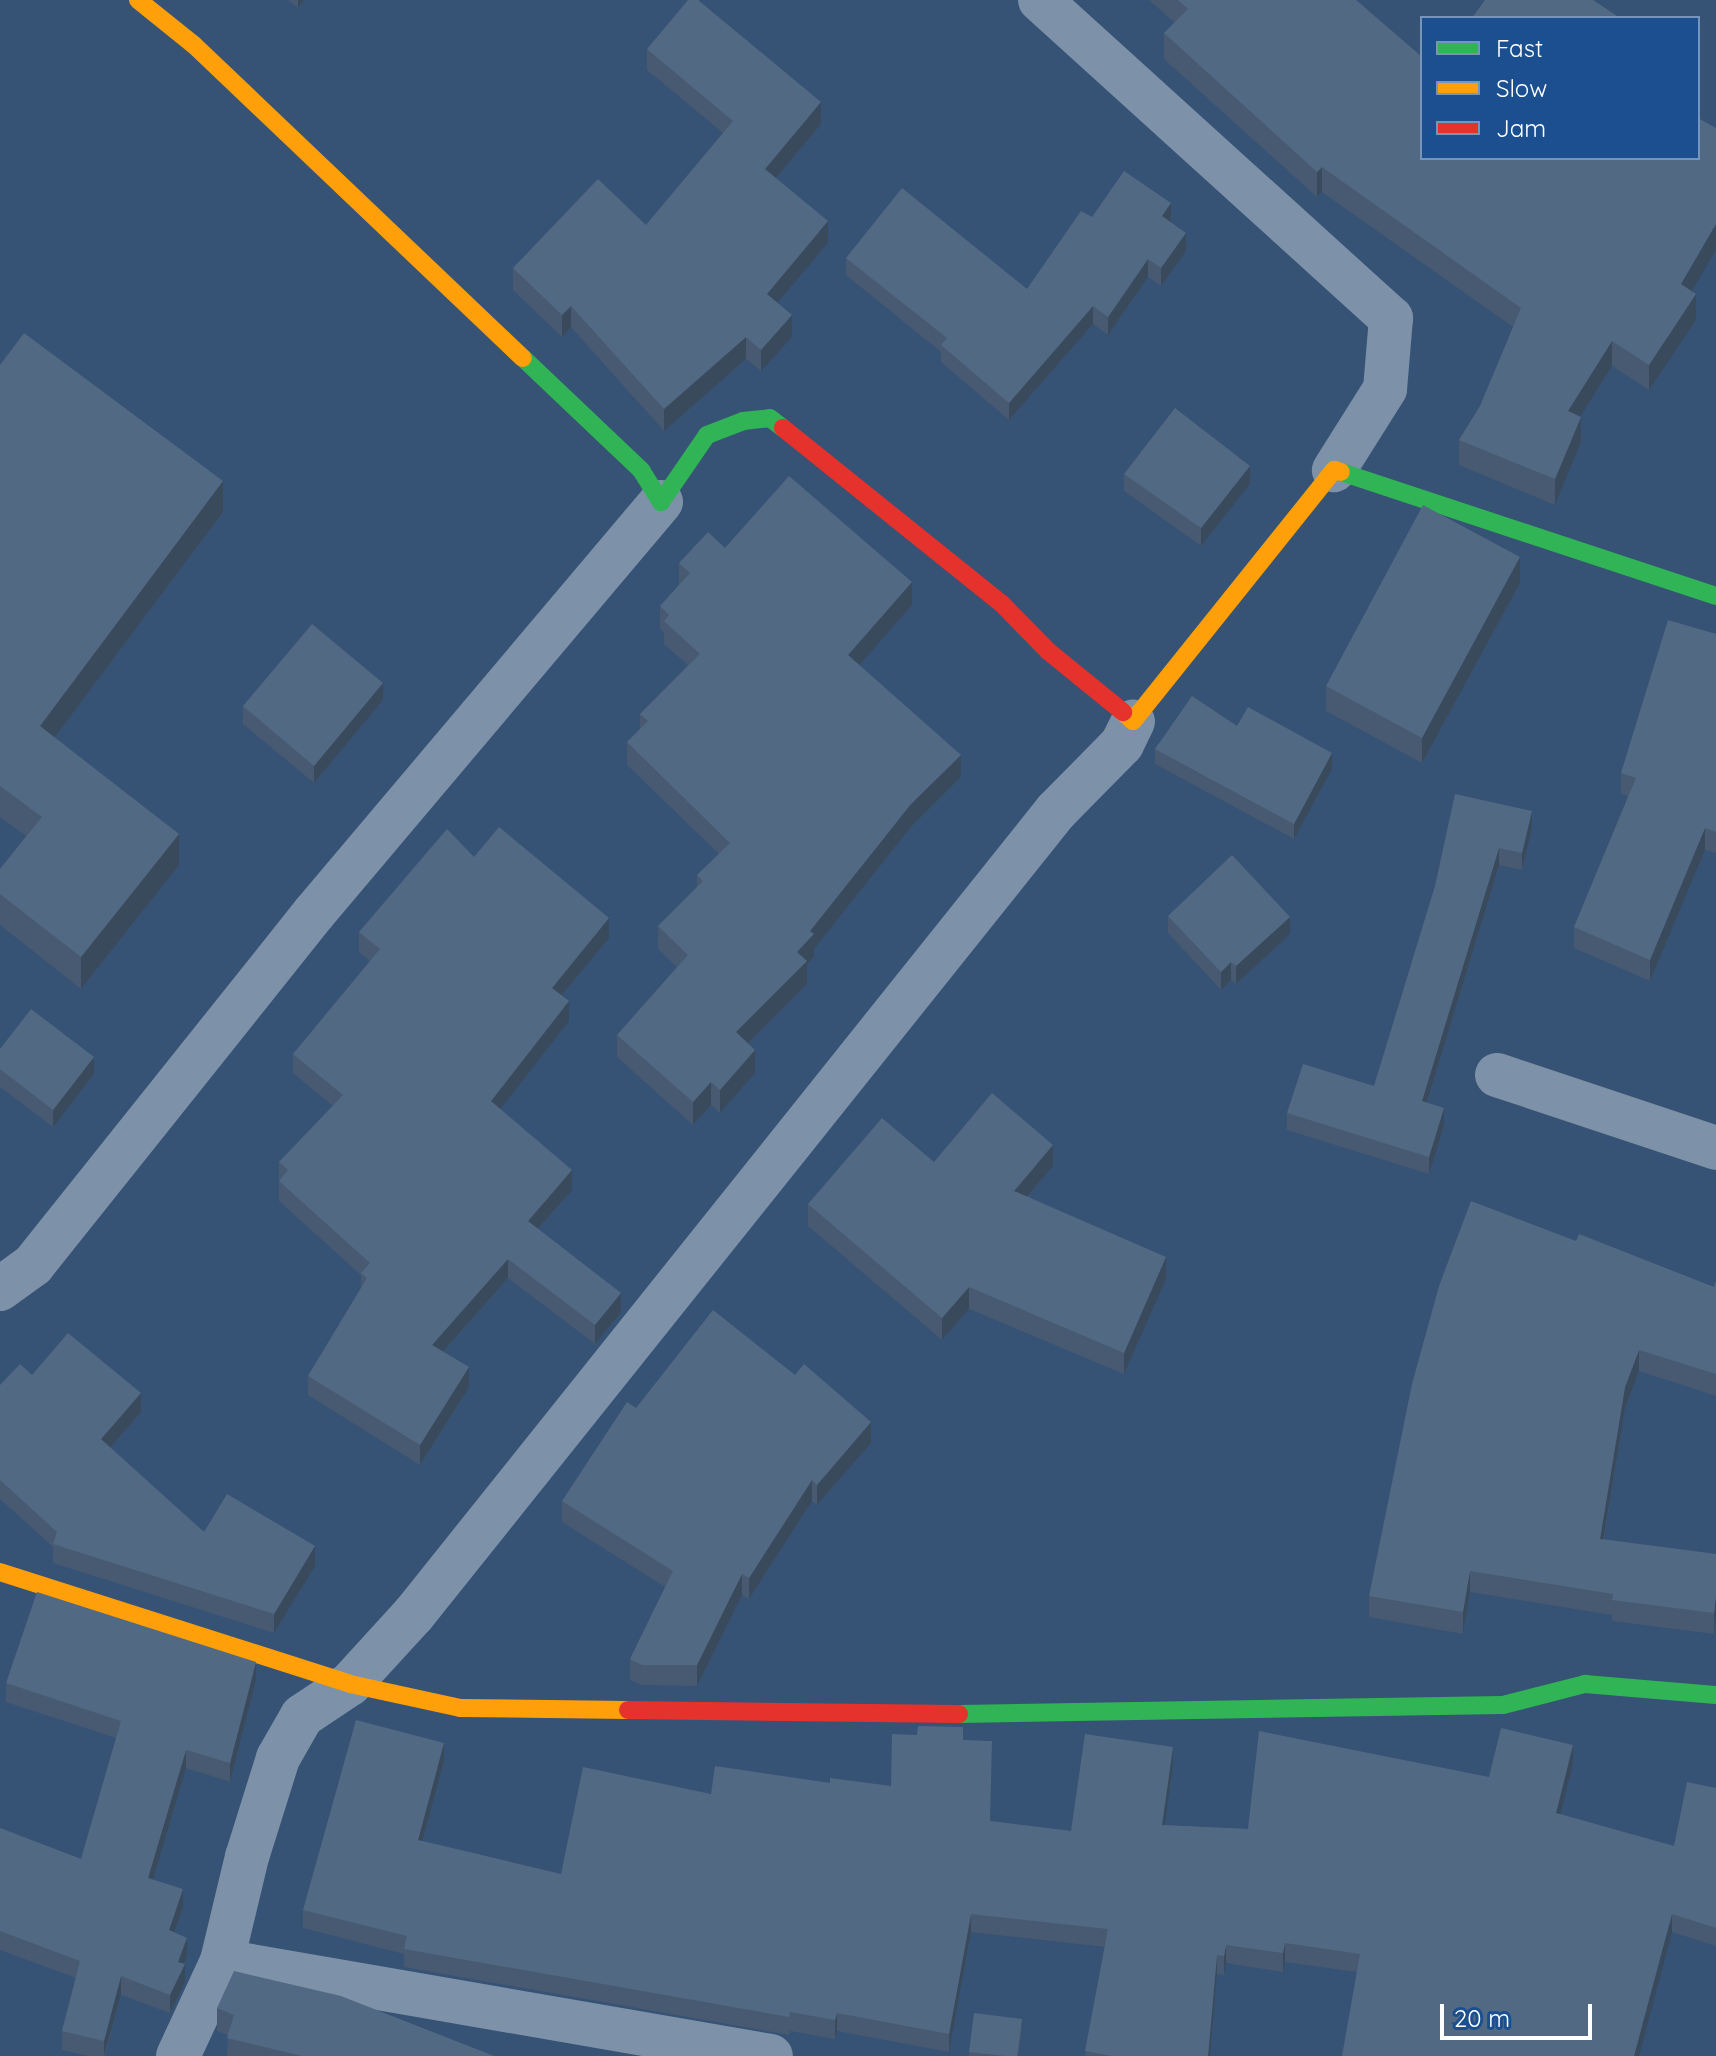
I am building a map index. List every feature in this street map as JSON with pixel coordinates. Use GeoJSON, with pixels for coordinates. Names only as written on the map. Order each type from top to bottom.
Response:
{"type":"FeatureCollection","features":[{"type":"Feature","properties":{"kind":"street"},"geometry":{"type":"LineString","coordinates":[[138,0],[206,56],[641,470],[661,502]]}},
{"type":"Feature","properties":{"kind":"street"},"geometry":{"type":"LineString","coordinates":[[178,2056],[222,1961],[247,1857],[278,1758],[302,1716],[350,1684],[414,1614],[1056,811],[1122,744],[1133,721],[1334,470],[1385,389],[1391,318],[1040,0]]}},
{"type":"Feature","properties":{"kind":"street"},"geometry":{"type":"LineString","coordinates":[[0,1289],[33,1265],[314,913],[661,502],[707,435],[743,421],[770,418],[1002,604],[1048,651],[1133,721]]}},
{"type":"Feature","properties":{"kind":"street"},"geometry":{"type":"LineString","coordinates":[[1334,470],[1716,596]]}},
{"type":"Feature","properties":{"kind":"street"},"geometry":{"type":"LineString","coordinates":[[1497,1075],[1716,1148]]}},
{"type":"Feature","properties":{"kind":"street"},"geometry":{"type":"LineString","coordinates":[[0,1572],[350,1684],[460,1708],[998,1715],[1503,1705],[1585,1684],[1716,1695]]}},
{"type":"Feature","properties":{"kind":"street"},"geometry":{"type":"LineString","coordinates":[[222,1961],[771,2056]]}},
{"type":"Feature","properties":{"kind":"building"},"geometry":{"type":"Polygon","coordinates":[[[688,0],[698,0],[821,102],[765,169],[828,221],[767,294],[792,315],[761,350],[746,337],[664,409],[571,306],[562,315],[513,268],[598,179],[646,225],[733,121],[647,49],[688,0]]]}},
{"type":"Feature","properties":{"kind":"building"},"geometry":{"type":"Polygon","coordinates":[[[1178,0],[1356,0],[1420,55],[1420,160],[1700,160],[1700,119],[1716,128],[1716,224],[1681,284],[1696,294],[1649,365],[1612,341],[1568,411],[1581,417],[1555,479],[1459,440],[1480,406],[1521,308],[1322,167],[1317,172],[1164,33],[1188,9],[1178,0]]]}},
{"type":"Feature","properties":{"kind":"building"},"geometry":{"type":"Polygon","coordinates":[[[1485,0],[1593,0],[1617,16],[1473,16],[1485,0]]]}},
{"type":"Feature","properties":{"kind":"building"},"geometry":{"type":"Polygon","coordinates":[[[1124,171],[1171,203],[1162,216],[1186,233],[1161,268],[1148,259],[1108,317],[1093,306],[1009,403],[941,345],[947,338],[846,258],[902,188],[1027,289],[1081,211],[1092,217],[1124,171]]]}},
{"type":"Feature","properties":{"kind":"building"},"geometry":{"type":"Polygon","coordinates":[[[24,333],[223,481],[40,726],[179,834],[81,957],[0,894],[0,869],[42,817],[0,786],[0,365],[24,333]]]}},
{"type":"Feature","properties":{"kind":"building"},"geometry":{"type":"Polygon","coordinates":[[[1175,408],[1250,466],[1201,528],[1124,474],[1175,408]]]}},
{"type":"Feature","properties":{"kind":"building"},"geometry":{"type":"Polygon","coordinates":[[[789,476],[912,582],[848,655],[961,755],[911,804],[810,931],[814,934],[797,952],[807,961],[736,1032],[755,1050],[720,1090],[711,1082],[693,1102],[617,1035],[688,955],[658,926],[703,881],[697,875],[730,843],[627,742],[648,721],[640,714],[700,654],[664,621],[669,615],[660,606],[690,573],[679,563],[708,532],[725,548],[789,476]]]}},
{"type":"Feature","properties":{"kind":"building"},"geometry":{"type":"Polygon","coordinates":[[[1423,505],[1520,557],[1422,738],[1326,686],[1423,505]]]}},
{"type":"Feature","properties":{"kind":"building"},"geometry":{"type":"Polygon","coordinates":[[[1668,620],[1716,634],[1716,832],[1705,828],[1650,960],[1574,927],[1636,778],[1621,773],[1668,620]]]}},
{"type":"Feature","properties":{"kind":"building"},"geometry":{"type":"Polygon","coordinates":[[[312,624],[383,683],[314,766],[243,706],[312,624]]]}},
{"type":"Feature","properties":{"kind":"building"},"geometry":{"type":"Polygon","coordinates":[[[1192,696],[1237,726],[1248,707],[1332,753],[1294,824],[1155,749],[1192,696]]]}},
{"type":"Feature","properties":{"kind":"building"},"geometry":{"type":"Polygon","coordinates":[[[1455,794],[1532,811],[1522,853],[1499,848],[1422,1101],[1444,1108],[1429,1157],[1287,1113],[1303,1064],[1374,1086],[1435,886],[1455,794]]]}},
{"type":"Feature","properties":{"kind":"building"},"geometry":{"type":"Polygon","coordinates":[[[499,827],[609,918],[552,988],[569,1001],[491,1101],[572,1170],[528,1221],[621,1293],[595,1325],[508,1259],[432,1345],[469,1367],[420,1445],[308,1376],[367,1278],[361,1273],[370,1263],[279,1181],[288,1170],[279,1162],[343,1095],[293,1054],[380,949],[359,932],[447,829],[474,857],[499,827]]]}},
{"type":"Feature","properties":{"kind":"building"},"geometry":{"type":"Polygon","coordinates":[[[1232,855],[1290,917],[1236,966],[1231,962],[1221,972],[1168,916],[1232,855]]]}},
{"type":"Feature","properties":{"kind":"building"},"geometry":{"type":"Polygon","coordinates":[[[31,1009],[94,1057],[53,1110],[0,1069],[0,1049],[31,1009]]]}},
{"type":"Feature","properties":{"kind":"building"},"geometry":{"type":"Polygon","coordinates":[[[992,1093],[1053,1145],[1014,1191],[1166,1257],[1124,1353],[969,1287],[942,1318],[808,1204],[882,1118],[934,1162],[992,1093]]]}},
{"type":"Feature","properties":{"kind":"building"},"geometry":{"type":"Polygon","coordinates":[[[1471,1201],[1576,1241],[1579,1234],[1714,1287],[1716,1281],[1716,1374],[1639,1350],[1625,1387],[1600,1539],[1716,1554],[1714,1613],[1612,1600],[1613,1594],[1470,1571],[1463,1612],[1369,1596],[1412,1384],[1439,1286],[1471,1201]]]}},
{"type":"Feature","properties":{"kind":"building"},"geometry":{"type":"Polygon","coordinates":[[[713,1310],[795,1375],[804,1364],[871,1422],[817,1485],[812,1480],[749,1578],[742,1574],[697,1665],[642,1665],[630,1659],[673,1571],[562,1501],[627,1402],[636,1408],[713,1310]]]}},
{"type":"Feature","properties":{"kind":"building"},"geometry":{"type":"Polygon","coordinates":[[[68,1333],[141,1393],[101,1439],[204,1532],[227,1494],[315,1546],[274,1614],[53,1544],[57,1532],[0,1480],[0,1385],[20,1364],[32,1375],[68,1333]]]}},
{"type":"Feature","properties":{"kind":"building"},"geometry":{"type":"Polygon","coordinates":[[[37,1592],[256,1662],[230,1763],[186,1750],[148,1878],[183,1889],[169,1930],[187,1938],[178,1962],[185,1964],[170,1995],[121,1976],[104,2041],[62,2031],[80,1961],[0,1931],[0,1828],[81,1859],[121,1721],[6,1683],[37,1592]]]}},
{"type":"Feature","properties":{"kind":"building"},"geometry":{"type":"Polygon","coordinates":[[[356,1720],[444,1743],[418,1840],[561,1874],[583,1767],[711,1794],[715,1766],[830,1783],[830,1778],[891,1786],[892,1734],[917,1735],[918,1726],[963,1727],[963,1740],[992,1741],[990,1821],[1071,1831],[1085,1734],[1173,1747],[1162,1825],[1248,1829],[1259,1731],[1489,1777],[1501,1728],[1573,1745],[1556,1813],[1674,1846],[1687,1782],[1716,1788],[1716,1928],[1672,1914],[1634,2056],[1342,2056],[1360,1954],[1285,1943],[1283,1953],[1226,1945],[1224,1956],[1217,1955],[1208,2056],[1112,2056],[1085,2051],[1108,1929],[971,1914],[949,2034],[837,2013],[835,2020],[790,2012],[789,2017],[404,1949],[407,1936],[303,1910],[356,1720]]]}},
{"type":"Feature","properties":{"kind":"building"},"geometry":{"type":"Polygon","coordinates":[[[234,1971],[341,1996],[494,2056],[302,2056],[227,2038],[234,2015],[217,2008],[234,1971]]]}},
{"type":"Feature","properties":{"kind":"building"},"geometry":{"type":"Polygon","coordinates":[[[974,2013],[1022,2019],[1017,2056],[969,2052],[974,2013]]]}},
{"type":"Feature","properties":{"kind":"traffic: fast"},"geometry":{"type":"LineString","coordinates":[[523,358],[641,470],[661,502],[707,435],[743,421],[770,418],[783,428]]}},
{"type":"Feature","properties":{"kind":"traffic: fast"},"geometry":{"type":"LineString","coordinates":[[1341,472],[1716,596]]}},
{"type":"Feature","properties":{"kind":"traffic: fast"},"geometry":{"type":"LineString","coordinates":[[959,1714],[1503,1705],[1585,1684],[1716,1695]]}},
{"type":"Feature","properties":{"kind":"traffic: slow"},"geometry":{"type":"LineString","coordinates":[[138,0],[194,45],[523,358]]}},
{"type":"Feature","properties":{"kind":"traffic: slow"},"geometry":{"type":"LineString","coordinates":[[1123,712],[1133,721],[1334,470],[1341,472]]}},
{"type":"Feature","properties":{"kind":"traffic: slow"},"geometry":{"type":"LineString","coordinates":[[0,1572],[350,1684],[460,1708],[628,1710]]}},
{"type":"Feature","properties":{"kind":"traffic: jam"},"geometry":{"type":"LineString","coordinates":[[783,428],[1002,604],[1048,651],[1123,712]]}},
{"type":"Feature","properties":{"kind":"traffic: jam"},"geometry":{"type":"LineString","coordinates":[[628,1710],[959,1714]]}}]}
